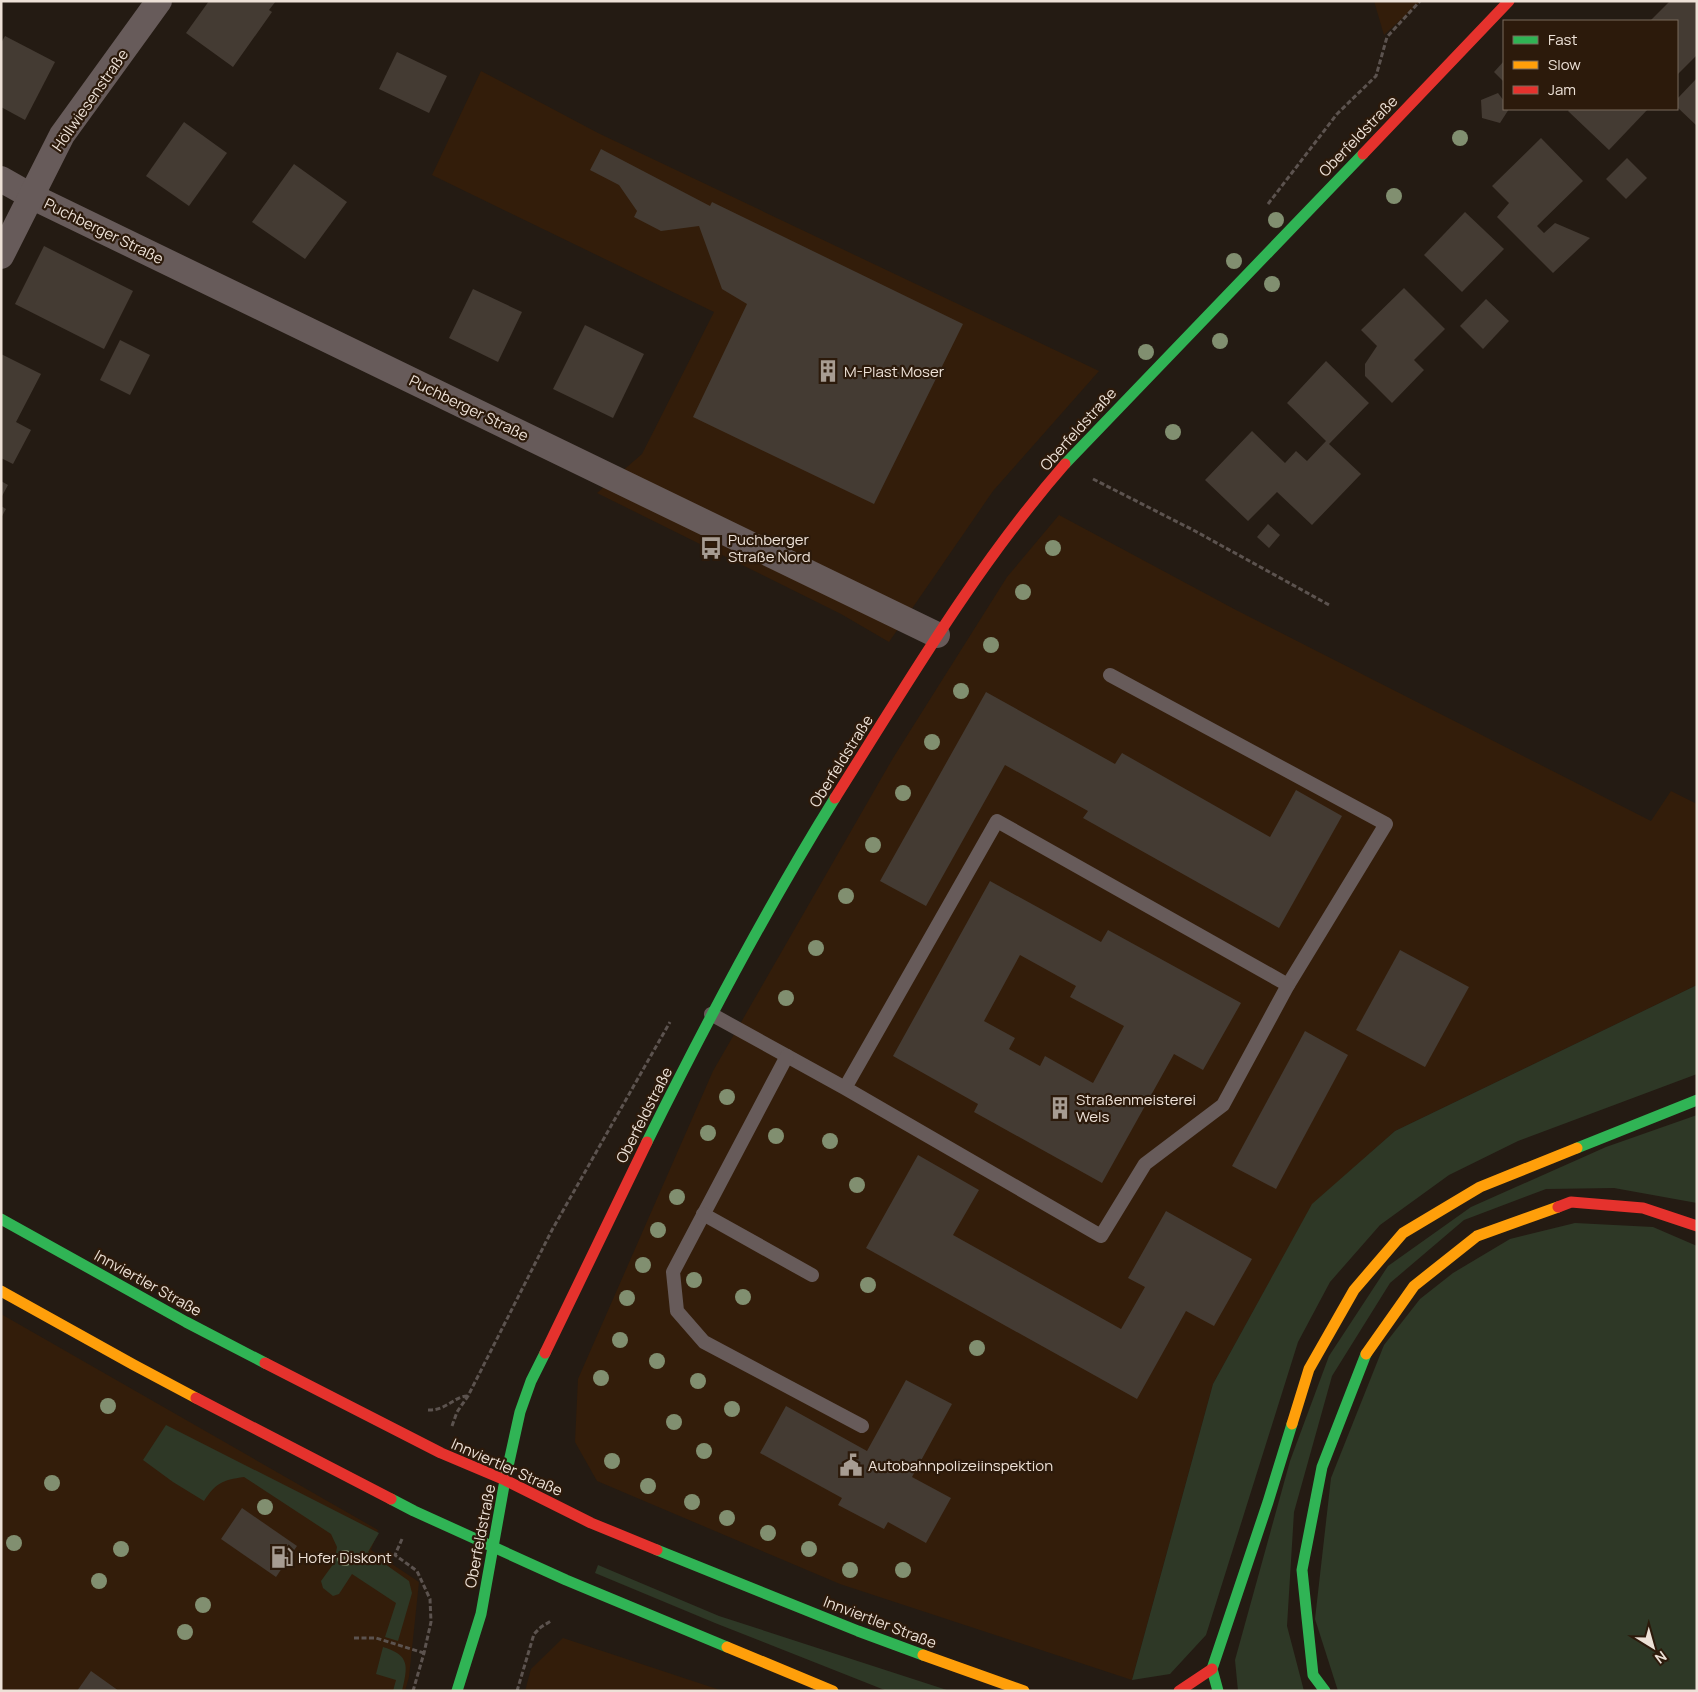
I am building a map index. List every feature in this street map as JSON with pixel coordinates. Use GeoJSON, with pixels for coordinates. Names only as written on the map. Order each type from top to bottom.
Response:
{"type":"FeatureCollection","features":[{"type":"Feature","properties":{"kind":"main road","name":"Oberfeldstraße"},"geometry":{"type":"LineString","coordinates":[[457,1691],[481,1614],[505,1480],[520,1412],[531,1381],[631,1173],[711,1014],[804,848],[937,635],[999,547],[1064,465],[1508,1]]}},
{"type":"Feature","properties":{"kind":"main road"},"geometry":{"type":"LineString","coordinates":[[1218,1691],[1212,1669],[1268,1502],[1309,1369],[1354,1290],[1403,1233],[1480,1187],[1697,1100]]}},
{"type":"Feature","properties":{"kind":"main road"},"geometry":{"type":"LineString","coordinates":[[1325,1691],[1313,1675],[1302,1570],[1322,1467],[1367,1350],[1414,1286],[1476,1236],[1571,1202],[1643,1208],[1697,1226]]}},
{"type":"Feature","properties":{"kind":"main road","name":"Innviertler Straße"},"geometry":{"type":"LineString","coordinates":[[1,1219],[186,1322],[440,1453],[505,1480],[591,1523],[858,1631],[1024,1691]]}},
{"type":"Feature","properties":{"kind":"main road"},"geometry":{"type":"LineString","coordinates":[[1,1291],[134,1365],[397,1502],[566,1580],[833,1691]]}},
{"type":"Feature","properties":{"kind":"main road"},"geometry":{"type":"LineString","coordinates":[[1179,1691],[1212,1669]]}},
{"type":"Feature","properties":{"kind":"street","name":"Höllwiesenstraße"},"geometry":{"type":"LineString","coordinates":[[1,256],[62,135],[159,1]]}},
{"type":"Feature","properties":{"kind":"street","name":"Puchberger Straße"},"geometry":{"type":"LineString","coordinates":[[1,179],[31,196],[937,635]]}},
{"type":"Feature","properties":{"kind":"lane"},"geometry":{"type":"LineString","coordinates":[[711,1014],[845,1088],[1101,1236],[1145,1164],[1223,1105],[1288,986],[1386,824],[1110,675]]}},
{"type":"Feature","properties":{"kind":"lane"},"geometry":{"type":"LineString","coordinates":[[845,1088],[997,821],[1288,986]]}},
{"type":"Feature","properties":{"kind":"lane"},"geometry":{"type":"LineString","coordinates":[[787,1056],[673,1272],[677,1311],[704,1342],[862,1426]]}},
{"type":"Feature","properties":{"kind":"lane"},"geometry":{"type":"LineString","coordinates":[[703,1214],[812,1274]]}},
{"type":"Feature","properties":{"kind":"path"},"geometry":{"type":"LineString","coordinates":[[1064,465],[1195,530],[1331,606]]}},
{"type":"Feature","properties":{"kind":"path"},"geometry":{"type":"LineString","coordinates":[[517,1691],[534,1634],[541,1626],[551,1622]]}},
{"type":"Feature","properties":{"kind":"path"},"geometry":{"type":"LineString","coordinates":[[354,1638],[376,1638],[424,1653]]}},
{"type":"Feature","properties":{"kind":"shaded area"},"geometry":{"type":"Polygon","coordinates":[[[1374,1],[1421,1],[1384,35],[1374,1]]]}},
{"type":"Feature","properties":{"kind":"shaded area"},"geometry":{"type":"Polygon","coordinates":[[[481,71],[598,133],[1099,371],[993,491],[889,642],[841,614],[597,493],[642,454],[714,312],[432,175],[481,71]]]}},
{"type":"Feature","properties":{"kind":"shaded area"},"geometry":{"type":"Polygon","coordinates":[[[1059,515],[1236,610],[1651,821],[1671,791],[1697,804],[1697,985],[1395,1131],[1312,1205],[1213,1384],[1132,1680],[840,1584],[597,1481],[575,1442],[578,1379],[713,1071],[893,758],[1007,577],[1059,515]]]}},
{"type":"Feature","properties":{"kind":"shaded area"},"geometry":{"type":"Polygon","coordinates":[[[1,1314],[378,1530],[371,1550],[419,1582],[409,1677],[405,1691],[1,1691],[1,1314]]]}},
{"type":"Feature","properties":{"kind":"shaded area"},"geometry":{"type":"Polygon","coordinates":[[[563,1638],[723,1691],[525,1691],[531,1669],[563,1638]]]}},
{"type":"Feature","properties":{"kind":"green space"},"geometry":{"type":"Polygon","coordinates":[[[1697,985],[1697,1074],[1518,1141],[1449,1175],[1380,1225],[1330,1282],[1298,1342],[1206,1635],[1170,1674],[1132,1680],[1213,1384],[1312,1204],[1395,1131],[1697,985]]]}},
{"type":"Feature","properties":{"kind":"green space"},"geometry":{"type":"Polygon","coordinates":[[[1697,1115],[1697,1203],[1614,1188],[1546,1189],[1464,1220],[1390,1283],[1332,1376],[1294,1512],[1287,1626],[1304,1691],[1238,1691],[1235,1660],[1290,1461],[1329,1356],[1388,1266],[1471,1207],[1606,1147],[1697,1115]]]}},
{"type":"Feature","properties":{"kind":"green space"},"geometry":{"type":"Polygon","coordinates":[[[1575,1223],[1653,1227],[1697,1246],[1697,1691],[1338,1691],[1315,1619],[1331,1478],[1384,1345],[1420,1299],[1453,1273],[1510,1239],[1575,1223]]]}},
{"type":"Feature","properties":{"kind":"green space"},"geometry":{"type":"Polygon","coordinates":[[[166,1425],[379,1533],[368,1552],[409,1581],[412,1593],[398,1641],[385,1637],[396,1603],[352,1574],[339,1594],[333,1596],[323,1588],[321,1581],[334,1563],[337,1547],[331,1534],[244,1477],[220,1483],[204,1501],[173,1482],[143,1460],[166,1425]]]}},
{"type":"Feature","properties":{"kind":"green space"},"geometry":{"type":"Polygon","coordinates":[[[598,1565],[719,1616],[950,1691],[887,1691],[595,1573],[598,1565]]]}},
{"type":"Feature","properties":{"kind":"green space"},"geometry":{"type":"Polygon","coordinates":[[[383,1647],[398,1654],[405,1663],[406,1668],[402,1691],[393,1691],[396,1680],[376,1674],[383,1647]]]}},
{"type":"Feature","properties":{"kind":"building"},"geometry":{"type":"Polygon","coordinates":[[[209,1],[276,1],[269,10],[272,12],[233,67],[186,33],[209,1]]]}},
{"type":"Feature","properties":{"kind":"building"},"geometry":{"type":"Polygon","coordinates":[[[1670,1],[1697,2],[1697,55],[1678,74],[1678,20],[1651,20],[1670,1]]]}},
{"type":"Feature","properties":{"kind":"building"},"geometry":{"type":"Polygon","coordinates":[[[5,36],[55,62],[25,120],[1,107],[1,43],[5,36]]]}},
{"type":"Feature","properties":{"kind":"building"},"geometry":{"type":"Polygon","coordinates":[[[397,52],[447,76],[429,113],[379,89],[397,52]]]}},
{"type":"Feature","properties":{"kind":"building"},"geometry":{"type":"Polygon","coordinates":[[[1503,62],[1503,81],[1494,72],[1503,62]]]}},
{"type":"Feature","properties":{"kind":"building"},"geometry":{"type":"Polygon","coordinates":[[[1697,78],[1697,126],[1678,108],[1678,98],[1697,78]]]}},
{"type":"Feature","properties":{"kind":"building"},"geometry":{"type":"Polygon","coordinates":[[[1498,93],[1503,100],[1503,110],[1508,110],[1500,123],[1482,118],[1481,100],[1498,93]]]}},
{"type":"Feature","properties":{"kind":"building"},"geometry":{"type":"Polygon","coordinates":[[[1569,110],[1647,110],[1609,150],[1569,110]]]}},
{"type":"Feature","properties":{"kind":"building"},"geometry":{"type":"Polygon","coordinates":[[[184,122],[227,153],[189,206],[146,176],[184,122]]]}},
{"type":"Feature","properties":{"kind":"building"},"geometry":{"type":"Polygon","coordinates":[[[1541,138],[1583,181],[1537,226],[1544,233],[1555,223],[1590,238],[1553,273],[1497,217],[1509,203],[1492,186],[1541,138]]]}},
{"type":"Feature","properties":{"kind":"building","name":"M-Plast Moser"},"geometry":{"type":"Polygon","coordinates":[[[601,149],[710,206],[712,202],[963,324],[874,504],[693,417],[747,304],[722,289],[699,226],[661,231],[634,217],[637,211],[619,185],[590,170],[601,149]]]}},
{"type":"Feature","properties":{"kind":"building"},"geometry":{"type":"Polygon","coordinates":[[[1627,158],[1647,178],[1626,199],[1606,179],[1627,158]]]}},
{"type":"Feature","properties":{"kind":"building"},"geometry":{"type":"Polygon","coordinates":[[[294,164],[347,202],[305,259],[252,222],[294,164]]]}},
{"type":"Feature","properties":{"kind":"building"},"geometry":{"type":"Polygon","coordinates":[[[1465,212],[1504,249],[1462,292],[1424,255],[1465,212]]]}},
{"type":"Feature","properties":{"kind":"building"},"geometry":{"type":"Polygon","coordinates":[[[44,246],[133,291],[104,349],[15,304],[44,246]]]}},
{"type":"Feature","properties":{"kind":"building"},"geometry":{"type":"Polygon","coordinates":[[[1404,288],[1445,329],[1414,360],[1424,370],[1392,403],[1365,376],[1365,364],[1377,346],[1361,330],[1404,288]]]}},
{"type":"Feature","properties":{"kind":"building"},"geometry":{"type":"Polygon","coordinates":[[[473,289],[522,312],[498,362],[449,338],[473,289]]]}},
{"type":"Feature","properties":{"kind":"building"},"geometry":{"type":"Polygon","coordinates":[[[1486,299],[1509,321],[1483,349],[1460,326],[1486,299]]]}},
{"type":"Feature","properties":{"kind":"building"},"geometry":{"type":"Polygon","coordinates":[[[585,325],[644,354],[613,418],[553,389],[585,325]]]}},
{"type":"Feature","properties":{"kind":"building"},"geometry":{"type":"Polygon","coordinates":[[[120,340],[150,355],[130,395],[100,380],[120,340]]]}},
{"type":"Feature","properties":{"kind":"building"},"geometry":{"type":"Polygon","coordinates":[[[1,354],[41,374],[16,422],[31,430],[13,464],[1,458],[1,354]]]}},
{"type":"Feature","properties":{"kind":"building"},"geometry":{"type":"Polygon","coordinates":[[[1326,361],[1369,403],[1329,444],[1361,474],[1312,525],[1277,492],[1248,521],[1205,480],[1252,431],[1285,463],[1296,451],[1307,461],[1326,441],[1287,403],[1326,361]]]}},
{"type":"Feature","properties":{"kind":"building"},"geometry":{"type":"Polygon","coordinates":[[[1,481],[8,485],[1,498],[1,481]]]}},
{"type":"Feature","properties":{"kind":"building"},"geometry":{"type":"Polygon","coordinates":[[[1,506],[6,509],[1,518],[1,506]]]}},
{"type":"Feature","properties":{"kind":"building"},"geometry":{"type":"Polygon","coordinates":[[[1268,524],[1280,535],[1269,548],[1257,537],[1268,524]]]}},
{"type":"Feature","properties":{"kind":"building"},"geometry":{"type":"Polygon","coordinates":[[[986,692],[1115,764],[1122,753],[1270,837],[1296,790],[1342,816],[1279,928],[1083,818],[1088,811],[1005,765],[926,906],[880,881],[986,692]]]}},
{"type":"Feature","properties":{"kind":"building"},"geometry":{"type":"Polygon","coordinates":[[[990,881],[1101,942],[1108,930],[1241,1003],[1203,1070],[1174,1054],[1102,1183],[974,1112],[978,1104],[893,1056],[990,881]],[[1020,955],[984,1021],[1015,1038],[1009,1049],[1040,1066],[1045,1056],[1093,1083],[1124,1026],[1070,997],[1076,986],[1020,955]]]}},
{"type":"Feature","properties":{"kind":"building"},"geometry":{"type":"Polygon","coordinates":[[[1400,950],[1469,987],[1425,1067],[1356,1030],[1400,950]]]}},
{"type":"Feature","properties":{"kind":"building"},"geometry":{"type":"Polygon","coordinates":[[[1305,1031],[1348,1055],[1276,1189],[1232,1166],[1305,1031]]]}},
{"type":"Feature","properties":{"kind":"building"},"geometry":{"type":"Polygon","coordinates":[[[918,1155],[979,1190],[953,1235],[1121,1329],[1145,1287],[1128,1278],[1166,1211],[1252,1259],[1214,1326],[1186,1311],[1137,1399],[866,1248],[918,1155]]]}},
{"type":"Feature","properties":{"kind":"building","name":"Autobahnpolizeiinspektion"},"geometry":{"type":"Polygon","coordinates":[[[906,1380],[952,1404],[912,1477],[951,1498],[926,1543],[888,1522],[884,1529],[838,1505],[842,1498],[760,1453],[786,1406],[867,1451],[906,1380]]]}},
{"type":"Feature","properties":{"kind":"building"},"geometry":{"type":"Polygon","coordinates":[[[242,1508],[297,1546],[276,1577],[221,1539],[242,1508]]]}},
{"type":"Feature","properties":{"kind":"building"},"geometry":{"type":"Polygon","coordinates":[[[91,1671],[119,1691],[77,1691],[91,1671]]]}},
{"type":"Feature","properties":{"kind":"traffic: fast"},"geometry":{"type":"LineString","coordinates":[[1065,464],[1363,154]]}},
{"type":"Feature","properties":{"kind":"traffic: fast"},"geometry":{"type":"LineString","coordinates":[[647,1142],[737,968],[809,840],[835,798]]}},
{"type":"Feature","properties":{"kind":"traffic: fast"},"geometry":{"type":"LineString","coordinates":[[1577,1148],[1697,1100]]}},
{"type":"Feature","properties":{"kind":"traffic: fast"},"geometry":{"type":"LineString","coordinates":[[1,1219],[186,1322],[265,1363]]}},
{"type":"Feature","properties":{"kind":"traffic: fast"},"geometry":{"type":"LineString","coordinates":[[457,1691],[481,1614],[505,1480],[520,1412],[531,1381],[545,1353]]}},
{"type":"Feature","properties":{"kind":"traffic: fast"},"geometry":{"type":"LineString","coordinates":[[1325,1691],[1313,1675],[1302,1570],[1322,1467],[1366,1354]]}},
{"type":"Feature","properties":{"kind":"traffic: fast"},"geometry":{"type":"LineString","coordinates":[[1218,1691],[1212,1669],[1292,1424]]}},
{"type":"Feature","properties":{"kind":"traffic: fast"},"geometry":{"type":"LineString","coordinates":[[391,1499],[566,1580],[727,1647]]}},
{"type":"Feature","properties":{"kind":"traffic: fast"},"geometry":{"type":"LineString","coordinates":[[657,1550],[858,1631],[923,1655]]}},
{"type":"Feature","properties":{"kind":"traffic: slow"},"geometry":{"type":"LineString","coordinates":[[1292,1424],[1309,1369],[1354,1290],[1403,1233],[1480,1187],[1577,1148]]}},
{"type":"Feature","properties":{"kind":"traffic: slow"},"geometry":{"type":"LineString","coordinates":[[1366,1354],[1414,1286],[1477,1236],[1558,1207]]}},
{"type":"Feature","properties":{"kind":"traffic: slow"},"geometry":{"type":"LineString","coordinates":[[1,1291],[196,1398]]}},
{"type":"Feature","properties":{"kind":"traffic: slow"},"geometry":{"type":"LineString","coordinates":[[727,1647],[833,1691]]}},
{"type":"Feature","properties":{"kind":"traffic: slow"},"geometry":{"type":"LineString","coordinates":[[923,1655],[1024,1691]]}},
{"type":"Feature","properties":{"kind":"traffic: jam"},"geometry":{"type":"LineString","coordinates":[[1363,154],[1509,1]]}},
{"type":"Feature","properties":{"kind":"traffic: jam"},"geometry":{"type":"LineString","coordinates":[[835,798],[972,584],[1065,464]]}},
{"type":"Feature","properties":{"kind":"traffic: jam"},"geometry":{"type":"LineString","coordinates":[[545,1353],[647,1142]]}},
{"type":"Feature","properties":{"kind":"traffic: jam"},"geometry":{"type":"LineString","coordinates":[[1558,1207],[1571,1202],[1643,1208],[1697,1226]]}},
{"type":"Feature","properties":{"kind":"traffic: jam"},"geometry":{"type":"LineString","coordinates":[[265,1363],[441,1453],[505,1480],[591,1523],[657,1550]]}},
{"type":"Feature","properties":{"kind":"traffic: jam"},"geometry":{"type":"LineString","coordinates":[[196,1398],[391,1499]]}},
{"type":"Feature","properties":{"kind":"traffic: jam"},"geometry":{"type":"LineString","coordinates":[[1179,1691],[1212,1669]]}},
{"type":"Feature","properties":{"kind":"place","name":"M-Plast Moser"},"geometry":{"type":"Point","coordinates":[828,371]}},
{"type":"Feature","properties":{"kind":"place","name":"Puchberger Straße Nord"},"geometry":{"type":"Point","coordinates":[711,548]}},
{"type":"Feature","properties":{"kind":"place","name":"Straßenmeisterei Wels"},"geometry":{"type":"Point","coordinates":[1060,1108]}},
{"type":"Feature","properties":{"kind":"place","name":"Autobahnpolizeiinspektion"},"geometry":{"type":"Point","coordinates":[851,1465]}},
{"type":"Feature","properties":{"kind":"place","name":"Hofer Diskont"},"geometry":{"type":"Point","coordinates":[282,1557]}}]}
